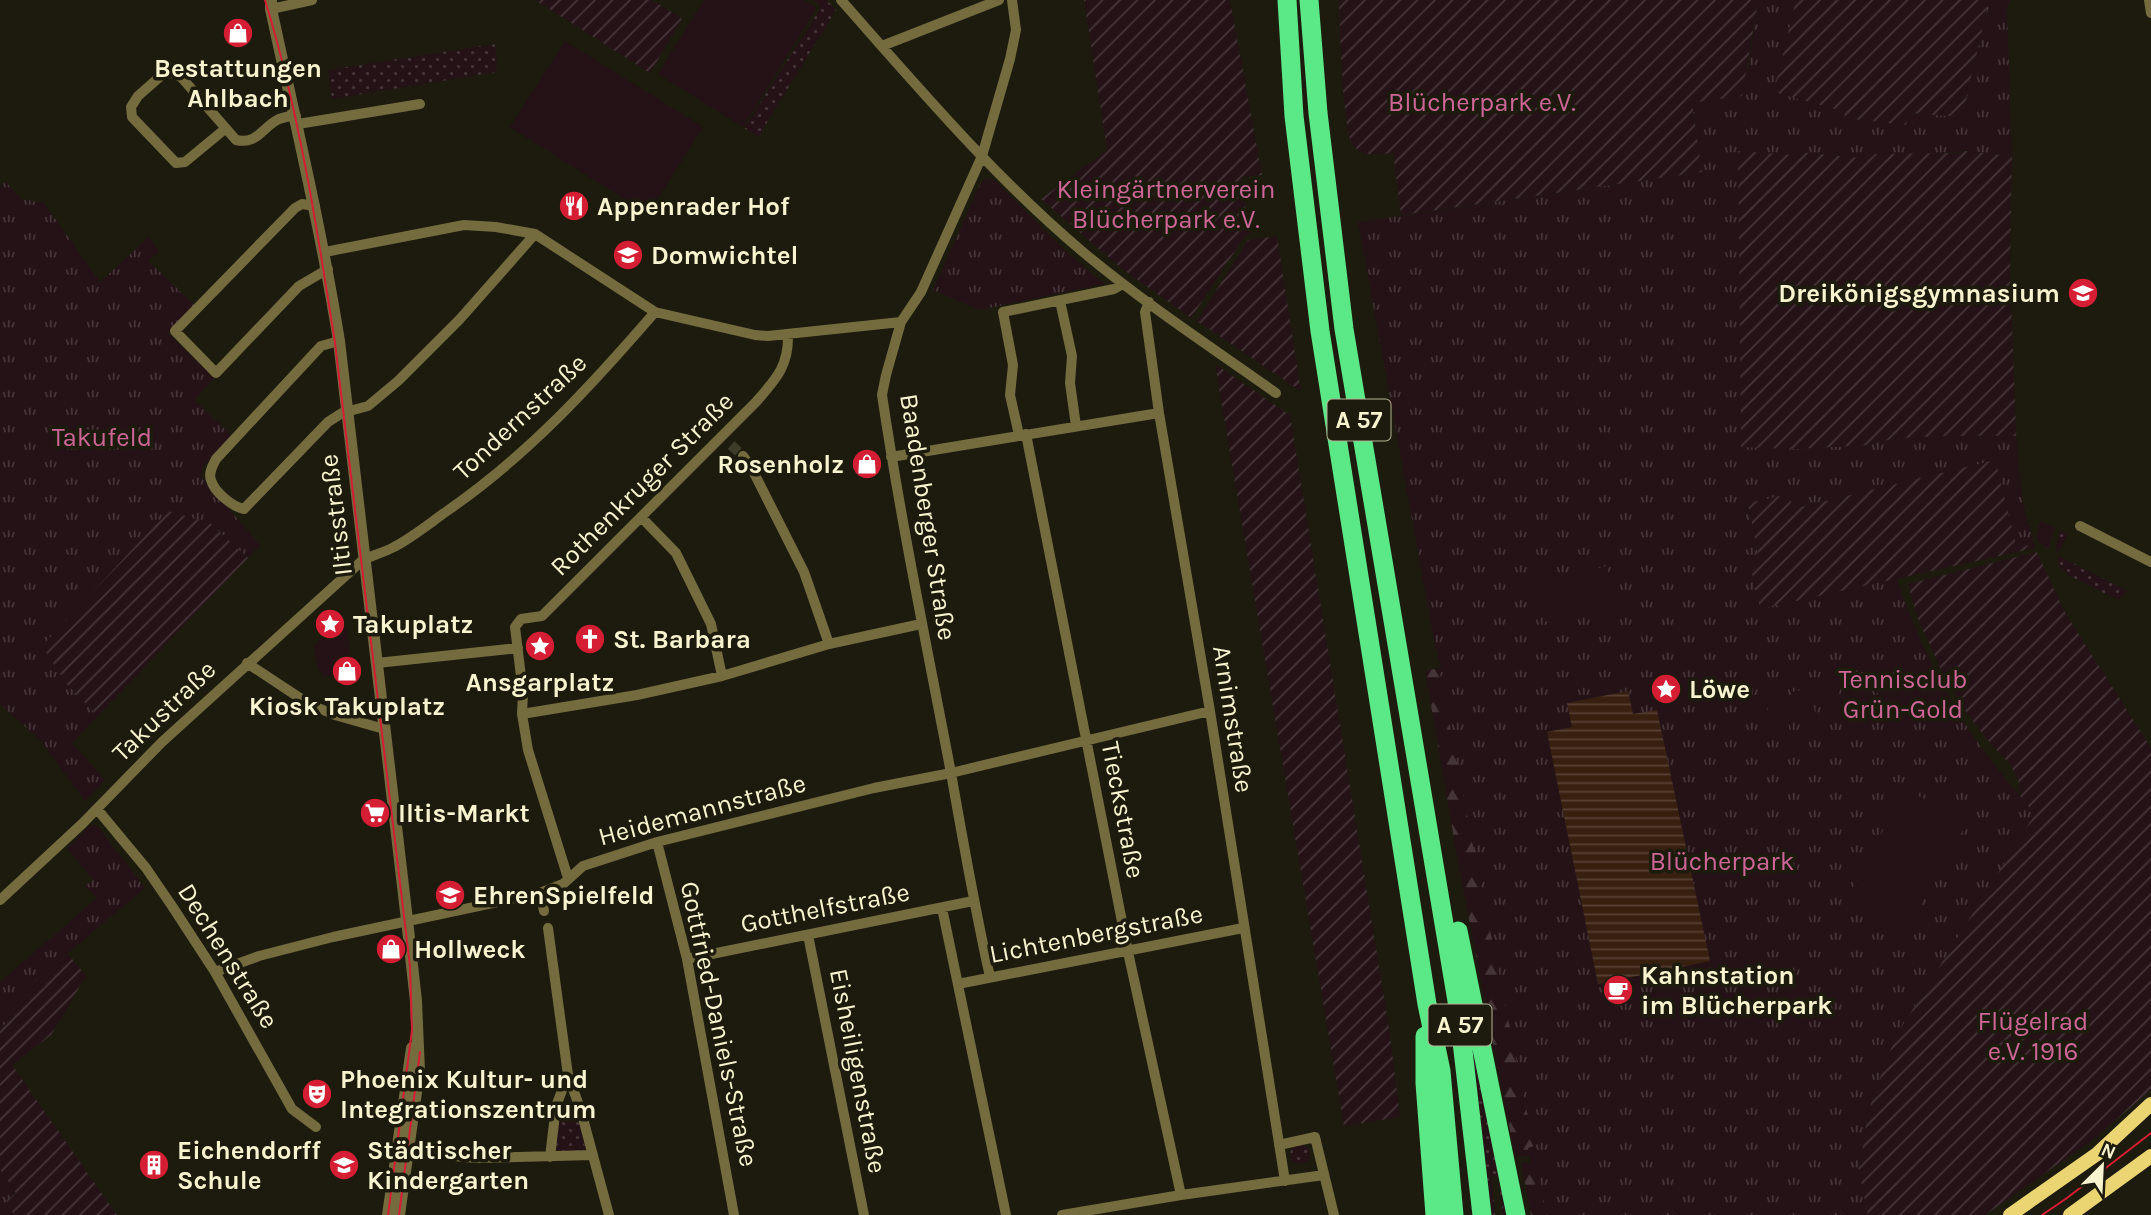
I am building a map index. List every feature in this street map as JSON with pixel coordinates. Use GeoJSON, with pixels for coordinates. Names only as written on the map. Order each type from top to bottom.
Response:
{"type":"FeatureCollection","features":[{"type":"Feature","properties":{"kind":"highway","name":"A 57"},"geometry":{"type":"LineString","coordinates":[[1287,0],[1294,116],[1320,331],[1427,1003],[1441,1072],[1454,1215]]}},
{"type":"Feature","properties":{"kind":"highway","name":"A 57"},"geometry":{"type":"LineString","coordinates":[[1310,0],[1318,113],[1344,329],[1458,1007],[1482,1215]]}},
{"type":"Feature","properties":{"kind":"highway"},"geometry":{"type":"LineString","coordinates":[[1431,836],[1443,864],[1516,1215]]}},
{"type":"Feature","properties":{"kind":"highway"},"geometry":{"type":"LineString","coordinates":[[1427,1003],[1425,1083],[1435,1215]]}},
{"type":"Feature","properties":{"kind":"main road"},"geometry":{"type":"LineString","coordinates":[[2010,1215],[2096,1154],[2151,1104]]}},
{"type":"Feature","properties":{"kind":"main road"},"geometry":{"type":"LineString","coordinates":[[2134,1119],[2151,1122]]}},
{"type":"Feature","properties":{"kind":"main road"},"geometry":{"type":"LineString","coordinates":[[2070,1215],[2151,1156]]}},
{"type":"Feature","properties":{"kind":"main road"},"geometry":{"type":"LineString","coordinates":[[2131,1172],[2151,1169]]}},
{"type":"Feature","properties":{"kind":"street","name":"Iltisstraße"},"geometry":{"type":"LineString","coordinates":[[312,0],[268,3],[297,120],[325,252],[339,341],[407,920],[419,1071],[399,1215]]}},
{"type":"Feature","properties":{"kind":"street"},"geometry":{"type":"LineString","coordinates":[[841,0],[982,156],[1046,219],[1123,284],[1276,393]]}},
{"type":"Feature","properties":{"kind":"street"},"geometry":{"type":"LineString","coordinates":[[882,46],[999,0]]}},
{"type":"Feature","properties":{"kind":"street","name":"Baadenberger Straße"},"geometry":{"type":"LineString","coordinates":[[990,978],[920,624],[883,395],[901,322],[921,292],[982,156],[1016,30],[1012,0]]}},
{"type":"Feature","properties":{"kind":"street"},"geometry":{"type":"LineString","coordinates":[[2149,0],[2151,13]]}},
{"type":"Feature","properties":{"kind":"street"},"geometry":{"type":"LineString","coordinates":[[225,128],[185,162],[176,163],[132,117],[131,107],[138,96],[163,74],[174,73],[182,78],[236,140],[244,142],[256,139],[279,119],[297,120],[419,104]]}},
{"type":"Feature","properties":{"kind":"street"},"geometry":{"type":"LineString","coordinates":[[315,206],[302,204],[295,208],[175,331],[216,373],[299,286],[328,269]]}},
{"type":"Feature","properties":{"kind":"street"},"geometry":{"type":"LineString","coordinates":[[325,252],[464,225],[496,227],[535,234],[655,312],[755,335],[901,322]]}},
{"type":"Feature","properties":{"kind":"street"},"geometry":{"type":"LineString","coordinates":[[339,341],[321,346],[216,458],[210,472],[211,482],[234,507],[244,509],[328,422],[368,406],[398,381],[460,319],[535,234]]}},
{"type":"Feature","properties":{"kind":"street"},"geometry":{"type":"LineString","coordinates":[[1076,426],[1070,383],[1072,356],[1060,301],[1114,289],[1123,284]]}},
{"type":"Feature","properties":{"kind":"street","name":"Tieckstraße"},"geometry":{"type":"LineString","coordinates":[[1060,301],[1003,312],[1013,365],[1010,394],[1022,435],[1128,952],[1181,1195]]}},
{"type":"Feature","properties":{"kind":"street","name":"Arnimstraße"},"geometry":{"type":"LineString","coordinates":[[1149,302],[1145,312],[1159,413],[1285,1181]]}},
{"type":"Feature","properties":{"kind":"street","name":"Tondernstraße"},"geometry":{"type":"LineString","coordinates":[[364,559],[393,547],[424,527],[474,493],[516,459],[575,403],[655,312]]}},
{"type":"Feature","properties":{"kind":"street","name":"Rothenkruger Straße"},"geometry":{"type":"LineString","coordinates":[[517,648],[515,627],[521,619],[542,616],[723,436],[777,378],[789,351],[788,334]]}},
{"type":"Feature","properties":{"kind":"street"},"geometry":{"type":"LineString","coordinates":[[891,457],[1159,413]]}},
{"type":"Feature","properties":{"kind":"street"},"geometry":{"type":"LineString","coordinates":[[723,436],[731,445]]}},
{"type":"Feature","properties":{"kind":"street"},"geometry":{"type":"LineString","coordinates":[[743,456],[804,572],[829,644]]}},
{"type":"Feature","properties":{"kind":"street"},"geometry":{"type":"LineString","coordinates":[[642,518],[676,553],[711,624],[722,676]]}},
{"type":"Feature","properties":{"kind":"street"},"geometry":{"type":"LineString","coordinates":[[2080,526],[2151,562]]}},
{"type":"Feature","properties":{"kind":"street","name":"Takustraße"},"geometry":{"type":"LineString","coordinates":[[0,900],[97,809],[162,742],[364,559]]}},
{"type":"Feature","properties":{"kind":"street"},"geometry":{"type":"LineString","coordinates":[[522,714],[637,695],[722,676],[829,644],[920,624]]}},
{"type":"Feature","properties":{"kind":"street"},"geometry":{"type":"LineString","coordinates":[[377,663],[517,648],[523,693],[522,714],[528,750],[568,878]]}},
{"type":"Feature","properties":{"kind":"street"},"geometry":{"type":"LineString","coordinates":[[247,663],[309,704],[335,715],[384,729]]}},
{"type":"Feature","properties":{"kind":"street","name":"Heidemannstraße"},"geometry":{"type":"LineString","coordinates":[[215,972],[259,956],[407,920],[540,893],[563,884],[583,866],[657,842],[874,788],[951,773],[1210,711]]}},
{"type":"Feature","properties":{"kind":"street","name":"Dechenstraße"},"geometry":{"type":"LineString","coordinates":[[97,809],[146,868],[215,972],[292,1109],[316,1127]]}},
{"type":"Feature","properties":{"kind":"street","name":"Gottfried-Daniels-Straße"},"geometry":{"type":"LineString","coordinates":[[657,842],[687,959],[734,1215]]}},
{"type":"Feature","properties":{"kind":"street"},"geometry":{"type":"LineString","coordinates":[[540,893],[544,911]]}},
{"type":"Feature","properties":{"kind":"street","name":"Gotthelfstraße"},"geometry":{"type":"LineString","coordinates":[[687,959],[973,901]]}},
{"type":"Feature","properties":{"kind":"street"},"geometry":{"type":"LineString","coordinates":[[942,908],[1006,1215]]}},
{"type":"Feature","properties":{"kind":"street"},"geometry":{"type":"LineString","coordinates":[[548,928],[568,1075],[581,1111],[609,1215]]}},
{"type":"Feature","properties":{"kind":"street","name":"Lichtenbergstraße"},"geometry":{"type":"LineString","coordinates":[[958,984],[1243,928]]}},
{"type":"Feature","properties":{"kind":"street","name":"Eisheiligenstraße"},"geometry":{"type":"LineString","coordinates":[[808,935],[864,1215]]}},
{"type":"Feature","properties":{"kind":"street","name":"Iltisstraße"},"geometry":{"type":"LineString","coordinates":[[388,1215],[408,1070],[417,1027]]}},
{"type":"Feature","properties":{"kind":"street"},"geometry":{"type":"LineString","coordinates":[[550,1157],[556,1106],[568,1075]]}},
{"type":"Feature","properties":{"kind":"street"},"geometry":{"type":"LineString","coordinates":[[1279,1144],[1315,1138],[1334,1215]]}},
{"type":"Feature","properties":{"kind":"street"},"geometry":{"type":"LineString","coordinates":[[407,1152],[476,1158],[593,1155]]}},
{"type":"Feature","properties":{"kind":"street"},"geometry":{"type":"LineString","coordinates":[[1062,1215],[1324,1175]]}},
{"type":"Feature","properties":{"kind":"green space"},"geometry":{"type":"Polygon","coordinates":[[[535,0],[652,0],[682,19],[650,73],[535,0]]]}},
{"type":"Feature","properties":{"kind":"green space"},"geometry":{"type":"Polygon","coordinates":[[[704,0],[804,0],[817,8],[743,127],[658,74],[704,0]]]}},
{"type":"Feature","properties":{"kind":"green space"},"geometry":{"type":"Polygon","coordinates":[[[812,0],[827,0],[836,10],[758,137],[744,128],[820,9],[819,4],[812,0]]]}},
{"type":"Feature","properties":{"kind":"green space","name":"Kleingärtnerverein Blücherpark e.V."},"geometry":{"type":"Polygon","coordinates":[[[1084,0],[1230,0],[1262,175],[1241,177],[1249,234],[1191,318],[1121,268],[1041,199],[1107,150],[1084,0]]]}},
{"type":"Feature","properties":{"kind":"green space","name":"Blücherpark e.V."},"geometry":{"type":"Polygon","coordinates":[[[1339,0],[1758,0],[1742,96],[1692,103],[1702,172],[1401,215],[1393,153],[1361,152],[1353,145],[1349,135],[1342,76],[1339,0]]]}},
{"type":"Feature","properties":{"kind":"green space","name":"Blücherpark"},"geometry":{"type":"Polygon","coordinates":[[[1758,0],[1796,0],[1775,92],[1846,112],[1844,118],[1906,125],[1908,113],[1962,117],[1989,0],[2010,0],[2007,8],[2012,156],[1966,151],[1870,159],[1801,152],[1794,155],[1738,152],[1789,447],[1794,449],[1871,445],[1881,441],[1917,437],[2016,436],[2023,504],[2034,544],[2017,548],[1953,471],[1792,509],[1789,494],[1748,504],[1758,554],[1760,608],[1896,577],[1922,643],[1952,703],[1990,759],[2036,813],[1896,1036],[1874,1093],[1858,1166],[1868,1215],[1546,1215],[1539,1170],[1531,1170],[1528,1148],[1534,1146],[1440,673],[1441,666],[1435,646],[1358,222],[1702,172],[1692,102],[1748,70],[1758,0]]]}},
{"type":"Feature","properties":{"kind":"green space"},"geometry":{"type":"Polygon","coordinates":[[[1796,0],[1989,0],[1962,117],[1909,113],[1906,125],[1844,118],[1845,112],[1774,92],[1796,0]]]}},
{"type":"Feature","properties":{"kind":"green space"},"geometry":{"type":"Polygon","coordinates":[[[565,41],[703,127],[648,214],[510,127],[565,41]]]}},
{"type":"Feature","properties":{"kind":"green space"},"geometry":{"type":"Polygon","coordinates":[[[495,44],[496,72],[332,99],[328,70],[495,44]]]}},
{"type":"Feature","properties":{"kind":"green space"},"geometry":{"type":"Polygon","coordinates":[[[1738,151],[1794,155],[1800,152],[1869,159],[1875,154],[1965,151],[2012,156],[2010,272],[2017,455],[2016,436],[1917,437],[1881,441],[1871,445],[1794,449],[1741,447],[1738,151]]]}},
{"type":"Feature","properties":{"kind":"green space"},"geometry":{"type":"Polygon","coordinates":[[[985,179],[994,180],[1065,251],[1105,284],[979,310],[933,290],[981,182],[985,179]]]}},
{"type":"Feature","properties":{"kind":"green space","name":"Takufeld"},"geometry":{"type":"Polygon","coordinates":[[[6,182],[21,199],[44,203],[100,282],[149,237],[159,252],[148,261],[195,305],[168,333],[214,378],[195,400],[232,436],[203,467],[201,477],[260,545],[248,558],[210,523],[66,683],[98,716],[72,743],[105,780],[85,801],[39,739],[0,704],[0,186],[6,182]]]}},
{"type":"Feature","properties":{"kind":"green space","name":"Kleingärtnerverein Blücherpark e.V."},"geometry":{"type":"Polygon","coordinates":[[[1277,236],[1301,391],[1197,321],[1248,240],[1277,236]]]}},
{"type":"Feature","properties":{"kind":"green space"},"geometry":{"type":"Polygon","coordinates":[[[1215,364],[1290,415],[1389,1028],[1400,1117],[1344,1126],[1215,364]]]}},
{"type":"Feature","properties":{"kind":"green space"},"geometry":{"type":"Polygon","coordinates":[[[2017,455],[2035,548],[1755,610],[1760,608],[1751,569],[1758,554],[1748,503],[1789,494],[1793,509],[1995,460],[2017,548],[2034,544],[2017,455]]]}},
{"type":"Feature","properties":{"kind":"green space"},"geometry":{"type":"Polygon","coordinates":[[[168,511],[210,523],[248,558],[98,716],[66,683],[42,646],[168,511]]]}},
{"type":"Feature","properties":{"kind":"green space"},"geometry":{"type":"Polygon","coordinates":[[[2040,521],[2055,528],[2048,550],[2036,538],[2040,521]]]}},
{"type":"Feature","properties":{"kind":"green space"},"geometry":{"type":"Polygon","coordinates":[[[2060,530],[2067,535],[2057,555],[2056,546],[2060,530]]]}},
{"type":"Feature","properties":{"kind":"green space","name":"Flügelrad e.V. 1916"},"geometry":{"type":"Polygon","coordinates":[[[2037,552],[2064,611],[2151,748],[2151,1090],[2090,1142],[1985,1215],[1868,1215],[1858,1166],[1874,1093],[1896,1036],[2035,814],[2021,798],[2018,779],[2009,763],[1964,709],[1942,672],[1918,619],[1908,584],[2037,552]]]}},
{"type":"Feature","properties":{"kind":"green space"},"geometry":{"type":"Polygon","coordinates":[[[2057,555],[2128,591],[2118,600],[2066,574],[2059,567],[2057,555]]]}},
{"type":"Feature","properties":{"kind":"green space"},"geometry":{"type":"Polygon","coordinates":[[[1607,566],[1616,606],[1544,622],[1535,583],[1607,566]]]}},
{"type":"Feature","properties":{"kind":"green space"},"geometry":{"type":"Polygon","coordinates":[[[345,620],[352,666],[338,668],[339,676],[323,676],[318,669],[314,647],[320,639],[333,636],[332,622],[345,620]]]}},
{"type":"Feature","properties":{"kind":"green space"},"geometry":{"type":"Polygon","coordinates":[[[1457,664],[1542,1156],[1515,1156],[1460,873],[1425,671],[1457,664]]]}},
{"type":"Feature","properties":{"kind":"green space"},"geometry":{"type":"Polygon","coordinates":[[[1918,664],[1927,701],[1909,705],[1901,668],[1918,664]]]}},
{"type":"Feature","properties":{"kind":"green space"},"geometry":{"type":"Polygon","coordinates":[[[1891,670],[1899,708],[1882,712],[1873,674],[1891,670]]]}},
{"type":"Feature","properties":{"kind":"green space"},"geometry":{"type":"Polygon","coordinates":[[[1864,676],[1872,714],[1855,718],[1846,680],[1864,676]]]}},
{"type":"Feature","properties":{"kind":"green space"},"geometry":{"type":"Polygon","coordinates":[[[1837,682],[1845,720],[1828,724],[1819,686],[1837,682]]]}},
{"type":"Feature","properties":{"kind":"green space"},"geometry":{"type":"Polygon","coordinates":[[[1810,688],[1818,726],[1801,730],[1792,692],[1810,688]]]}},
{"type":"Feature","properties":{"kind":"green space"},"geometry":{"type":"Polygon","coordinates":[[[1782,694],[1790,732],[1774,736],[1765,698],[1782,694]]]}},
{"type":"Feature","properties":{"kind":"green space"},"geometry":{"type":"Polygon","coordinates":[[[1905,789],[1968,821],[1905,932],[1846,900],[1905,789]]]}},
{"type":"Feature","properties":{"kind":"green space"},"geometry":{"type":"Polygon","coordinates":[[[95,825],[145,888],[35,981],[0,1031],[0,982],[97,898],[85,886],[93,880],[67,848],[89,826],[95,825]]]}},
{"type":"Feature","properties":{"kind":"green space"},"geometry":{"type":"Polygon","coordinates":[[[68,954],[86,976],[51,1035],[12,1065],[117,1215],[14,1215],[6,1201],[16,1193],[0,1169],[0,1031],[35,981],[68,954]]]}},
{"type":"Feature","properties":{"kind":"green space"},"geometry":{"type":"Polygon","coordinates":[[[1472,1045],[1510,1215],[1503,1215],[1498,1176],[1492,1177],[1495,1215],[1491,1215],[1472,1045]]]}},
{"type":"Feature","properties":{"kind":"green space"},"geometry":{"type":"Polygon","coordinates":[[[562,1103],[574,1103],[586,1150],[560,1152],[556,1150],[559,1108],[562,1103]]]}},
{"type":"Feature","properties":{"kind":"green space"},"geometry":{"type":"Polygon","coordinates":[[[1300,1144],[1307,1147],[1310,1154],[1307,1161],[1300,1164],[1293,1161],[1290,1154],[1293,1147],[1300,1144]]]}},
{"type":"Feature","properties":{"kind":"green space"},"geometry":{"type":"Polygon","coordinates":[[[1544,1162],[1555,1215],[1531,1215],[1521,1163],[1544,1162]]]}},
{"type":"Feature","properties":{"kind":"green space"},"geometry":{"type":"Polygon","coordinates":[[[0,1169],[16,1193],[6,1201],[14,1215],[0,1215],[0,1169]]]}},
{"type":"Feature","properties":{"kind":"shaded area"},"geometry":{"type":"Polygon","coordinates":[[[1628,691],[1633,714],[1657,710],[1710,961],[1598,984],[1547,732],[1572,727],[1567,703],[1628,691]]]}},
{"type":"Feature","properties":{"kind":"tunnel"},"geometry":{"type":"LineString","coordinates":[[731,445],[743,456]]}},
{"type":"Feature","properties":{"kind":"tram line"},"geometry":{"type":"LineString","coordinates":[[265,0],[297,127],[335,343],[410,966],[412,1030],[388,1215]]}},
{"type":"Feature","properties":{"kind":"tram line"},"geometry":{"type":"LineString","coordinates":[[399,1215],[420,1052]]}},
{"type":"Feature","properties":{"kind":"tram line"},"geometry":{"type":"LineString","coordinates":[[2042,1215],[2151,1133]]}},
{"type":"Feature","properties":{"kind":"place","name":"Bestattungen Ahlbach"},"geometry":{"type":"Point","coordinates":[238,33]}},
{"type":"Feature","properties":{"kind":"place","name":"Appenrader Hof"},"geometry":{"type":"Point","coordinates":[574,206]}},
{"type":"Feature","properties":{"kind":"place","name":"Domwichtel"},"geometry":{"type":"Point","coordinates":[628,255]}},
{"type":"Feature","properties":{"kind":"place","name":"Dreikönigsgymnasium"},"geometry":{"type":"Point","coordinates":[2083,293]}},
{"type":"Feature","properties":{"kind":"place","name":"Rosenholz"},"geometry":{"type":"Point","coordinates":[867,464]}},
{"type":"Feature","properties":{"kind":"place","name":"Takuplatz"},"geometry":{"type":"Point","coordinates":[330,624]}},
{"type":"Feature","properties":{"kind":"place","name":"St. Barbara"},"geometry":{"type":"Point","coordinates":[590,639]}},
{"type":"Feature","properties":{"kind":"place","name":"Ansgarplatz"},"geometry":{"type":"Point","coordinates":[540,646]}},
{"type":"Feature","properties":{"kind":"place","name":"Kiosk Takuplatz"},"geometry":{"type":"Point","coordinates":[347,671]}},
{"type":"Feature","properties":{"kind":"place","name":"Löwe"},"geometry":{"type":"Point","coordinates":[1666,689]}},
{"type":"Feature","properties":{"kind":"place","name":"Iltis-Markt"},"geometry":{"type":"Point","coordinates":[375,813]}},
{"type":"Feature","properties":{"kind":"place","name":"EhrenSpielfeld"},"geometry":{"type":"Point","coordinates":[450,895]}},
{"type":"Feature","properties":{"kind":"place","name":"Hollweck"},"geometry":{"type":"Point","coordinates":[391,949]}},
{"type":"Feature","properties":{"kind":"place","name":"Kahnstation im Blücherpark"},"geometry":{"type":"Point","coordinates":[1618,990]}},
{"type":"Feature","properties":{"kind":"place","name":"Phoenix Kultur- und Integrationszentrum"},"geometry":{"type":"Point","coordinates":[317,1094]}},
{"type":"Feature","properties":{"kind":"place","name":"Eichendorff Schule"},"geometry":{"type":"Point","coordinates":[154,1165]}},
{"type":"Feature","properties":{"kind":"place","name":"Städtischer Kindergarten"},"geometry":{"type":"Point","coordinates":[344,1165]}},
{"type":"Feature","properties":{"kind":"park label","name":"Tennisclub Grün-Gold"},"geometry":{"type":"Point","coordinates":[1903,694]}}]}
